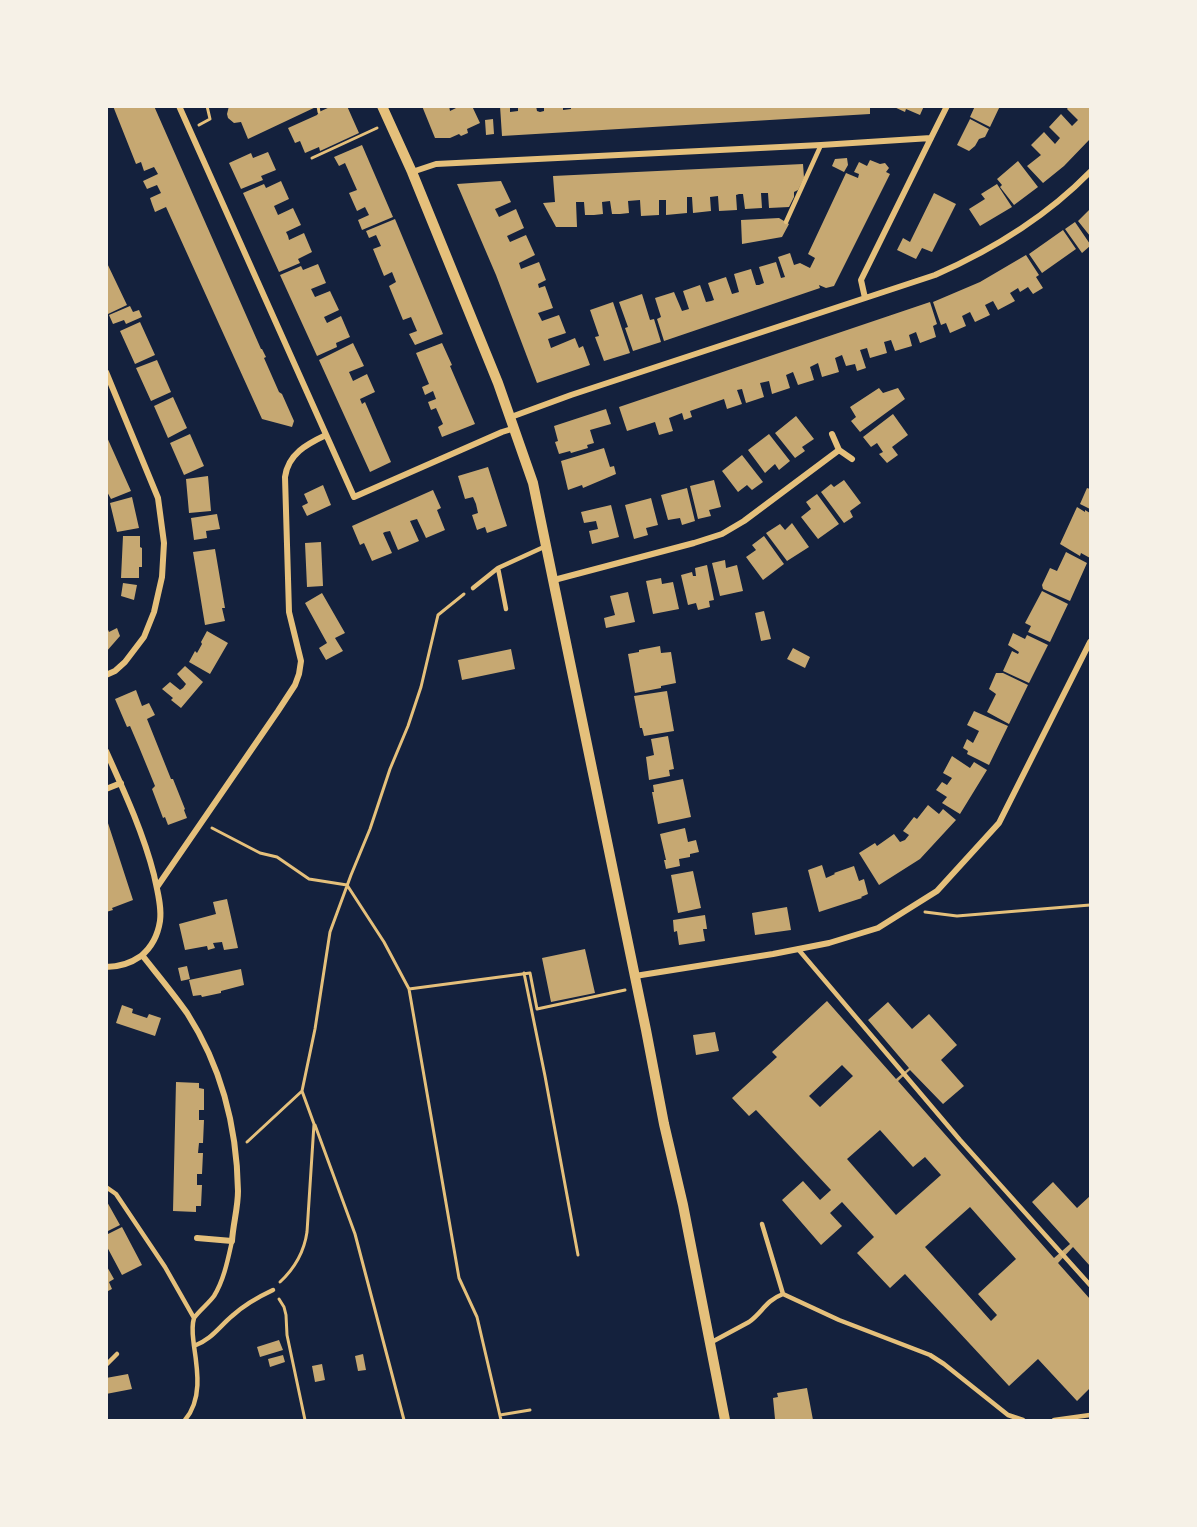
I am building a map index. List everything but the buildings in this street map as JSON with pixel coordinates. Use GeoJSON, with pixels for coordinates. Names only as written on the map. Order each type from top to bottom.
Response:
{"type":"FeatureCollection","features":[{"type":"Feature","properties":{"kind":"street"},"geometry":{"type":"LineString","coordinates":[[179,106],[354,497],[502,432],[513,423],[594,388],[915,282],[957,265],[1047,211],[1090,172]]}},
{"type":"Feature","properties":{"kind":"street"},"geometry":{"type":"LineString","coordinates":[[382,106],[412,172],[498,383],[533,483],[664,1124],[683,1205],[725,1420]]}},
{"type":"Feature","properties":{"kind":"street"},"geometry":{"type":"LineString","coordinates":[[865,298],[861,280],[947,106]]}},
{"type":"Feature","properties":{"kind":"street"},"geometry":{"type":"LineString","coordinates":[[412,172],[436,164],[931,138]]}},
{"type":"Feature","properties":{"kind":"street"},"geometry":{"type":"LineString","coordinates":[[106,372],[158,498],[164,543],[162,577],[154,612],[144,637],[125,662],[106,675]]}},
{"type":"Feature","properties":{"kind":"street"},"geometry":{"type":"LineString","coordinates":[[832,434],[839,450],[852,459]]}},
{"type":"Feature","properties":{"kind":"street"},"geometry":{"type":"LineString","coordinates":[[157,887],[295,685],[301,661],[289,612],[285,477],[288,464],[300,449],[326,435]]}},
{"type":"Feature","properties":{"kind":"street"},"geometry":{"type":"LineString","coordinates":[[554,580],[722,534],[744,521],[839,450]]}},
{"type":"Feature","properties":{"kind":"street"},"geometry":{"type":"LineString","coordinates":[[636,982],[829,943],[878,928],[937,891],[999,823],[1090,642]]}},
{"type":"Feature","properties":{"kind":"street"},"geometry":{"type":"LineString","coordinates":[[106,751],[121,783],[148,855],[160,908],[160,921],[152,944],[132,962],[106,967]]}},
{"type":"Feature","properties":{"kind":"street"},"geometry":{"type":"LineString","coordinates":[[106,789],[121,783]]}},
{"type":"Feature","properties":{"kind":"street"},"geometry":{"type":"LineString","coordinates":[[141,955],[186,1012],[215,1067],[227,1103],[235,1152],[238,1194],[232,1241],[197,1238]]}},
{"type":"Feature","properties":{"kind":"lane"},"geometry":{"type":"LineString","coordinates":[[786,222],[821,145]]}},
{"type":"Feature","properties":{"kind":"lane"},"geometry":{"type":"LineString","coordinates":[[473,588],[498,568],[546,546]]}},
{"type":"Feature","properties":{"kind":"lane"},"geometry":{"type":"LineString","coordinates":[[498,568],[506,609]]}},
{"type":"Feature","properties":{"kind":"lane"},"geometry":{"type":"LineString","coordinates":[[798,949],[960,1140],[1090,1285]]}},
{"type":"Feature","properties":{"kind":"lane"},"geometry":{"type":"LineString","coordinates":[[106,1186],[116,1194],[165,1267],[194,1318]]}},
{"type":"Feature","properties":{"kind":"lane"},"geometry":{"type":"LineString","coordinates":[[762,1224],[783,1294],[839,1320],[930,1355],[1008,1415],[1023,1420]]}},
{"type":"Feature","properties":{"kind":"lane"},"geometry":{"type":"LineString","coordinates":[[185,1420],[197,1398],[198,1378],[192,1330],[194,1318],[218,1289],[232,1241]]}},
{"type":"Feature","properties":{"kind":"lane"},"geometry":{"type":"LineString","coordinates":[[194,1346],[210,1338],[243,1306],[273,1290]]}},
{"type":"Feature","properties":{"kind":"lane"},"geometry":{"type":"LineString","coordinates":[[710,1342],[749,1322],[767,1303],[783,1294]]}},
{"type":"Feature","properties":{"kind":"lane"},"geometry":{"type":"LineString","coordinates":[[106,1365],[117,1354]]}},
{"type":"Feature","properties":{"kind":"lane"},"geometry":{"type":"LineString","coordinates":[[1054,1420],[1090,1415]]}},
{"type":"Feature","properties":{"kind":"path"},"geometry":{"type":"LineString","coordinates":[[189,130],[210,119],[207,106]]}},
{"type":"Feature","properties":{"kind":"path"},"geometry":{"type":"LineString","coordinates":[[318,106],[319,112]]}},
{"type":"Feature","properties":{"kind":"path"},"geometry":{"type":"LineString","coordinates":[[312,158],[390,122]]}},
{"type":"Feature","properties":{"kind":"path"},"geometry":{"type":"LineString","coordinates":[[404,1420],[355,1234],[302,1091],[315,1029],[330,932],[408,726],[421,687],[438,615],[473,588]]}},
{"type":"Feature","properties":{"kind":"path"},"geometry":{"type":"LineString","coordinates":[[202,823],[260,853],[277,857],[309,879],[347,885],[384,942],[409,989],[459,1278],[477,1317],[501,1420]]}},
{"type":"Feature","properties":{"kind":"path"},"geometry":{"type":"LineString","coordinates":[[908,909],[957,916],[1090,905]]}},
{"type":"Feature","properties":{"kind":"path"},"geometry":{"type":"LineString","coordinates":[[524,973],[578,1255]]}},
{"type":"Feature","properties":{"kind":"path"},"geometry":{"type":"LineString","coordinates":[[409,989],[530,973],[537,1009],[636,982]]}},
{"type":"Feature","properties":{"kind":"path"},"geometry":{"type":"LineString","coordinates":[[235,1152],[302,1091]]}},
{"type":"Feature","properties":{"kind":"path"},"geometry":{"type":"LineString","coordinates":[[305,1420],[287,1335],[285,1310],[273,1290],[294,1267],[304,1248],[314,1124]]}},
{"type":"Feature","properties":{"kind":"path"},"geometry":{"type":"LineString","coordinates":[[500,1415],[530,1410]]}}]}
